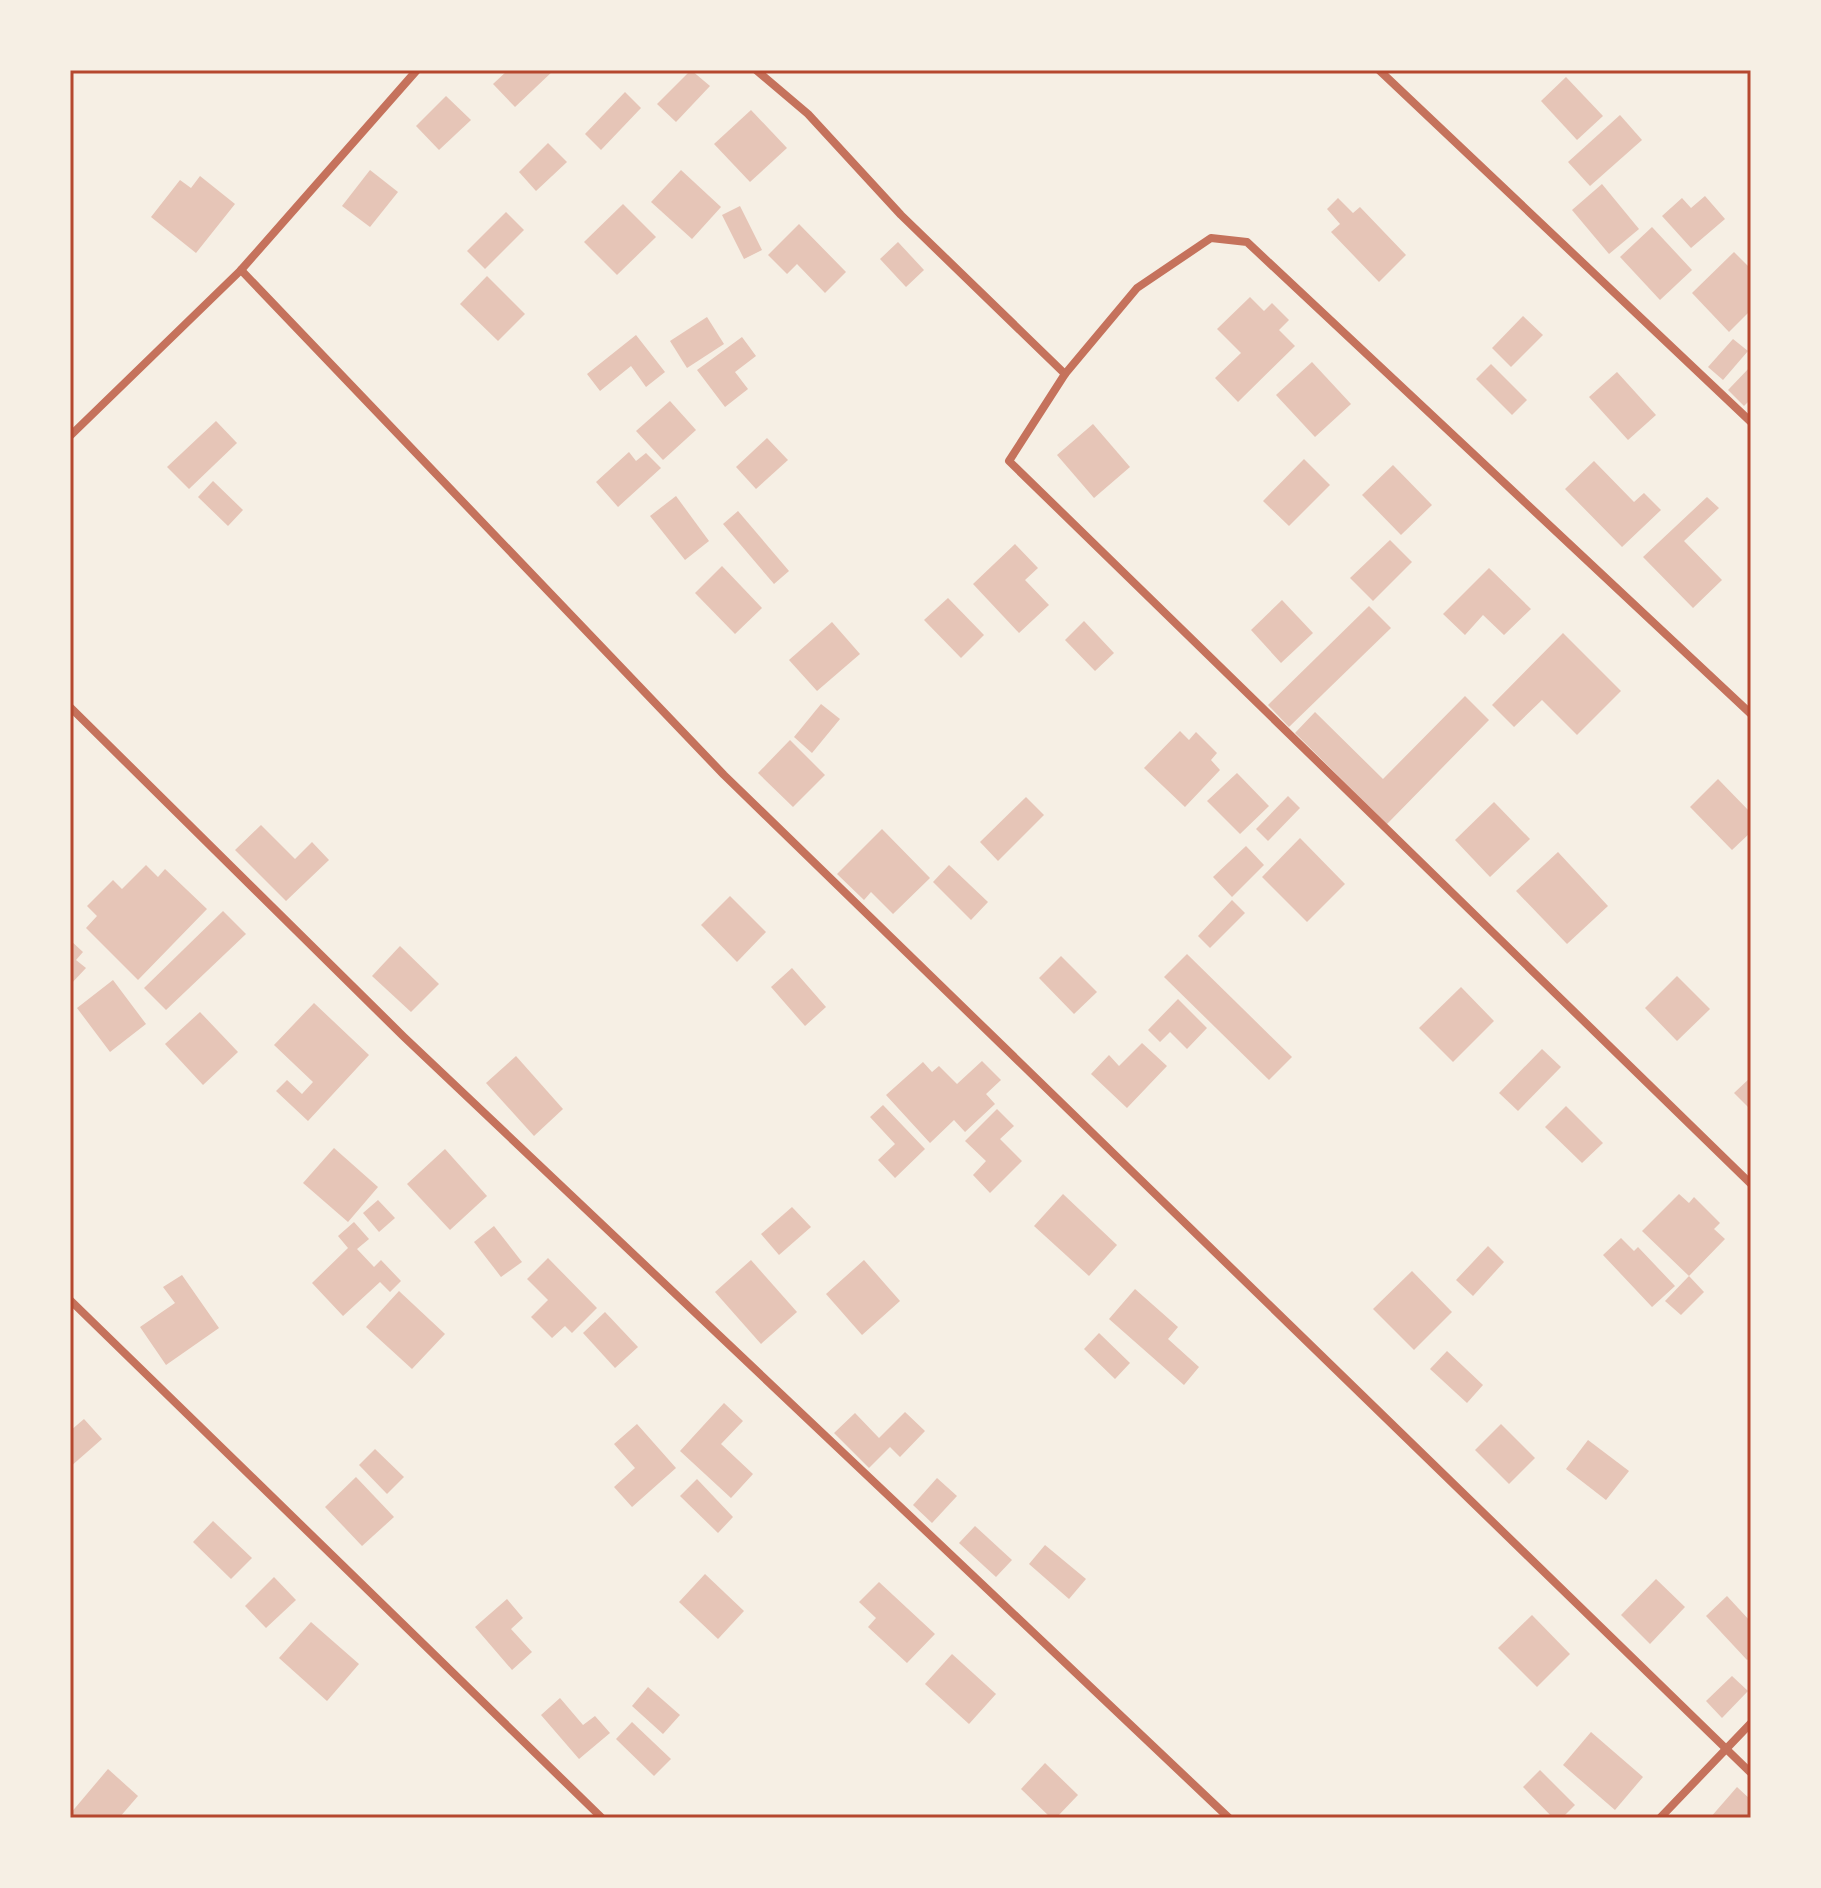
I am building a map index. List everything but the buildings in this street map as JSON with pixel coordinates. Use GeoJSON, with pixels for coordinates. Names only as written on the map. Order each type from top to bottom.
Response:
{"type":"FeatureCollection","features":[{"type":"Feature","properties":{"kind":"street"},"geometry":{"type":"LineString","coordinates":[[70,436],[241,270],[417,70]]}},
{"type":"Feature","properties":{"kind":"street"},"geometry":{"type":"LineString","coordinates":[[756,70],[808,114],[901,215],[1065,374]]}},
{"type":"Feature","properties":{"kind":"street"},"geometry":{"type":"LineString","coordinates":[[1379,70],[1751,422]]}},
{"type":"Feature","properties":{"kind":"street"},"geometry":{"type":"LineString","coordinates":[[1751,714],[1247,242],[1211,238],[1137,288],[1065,374],[1009,461],[1751,1184]]}},
{"type":"Feature","properties":{"kind":"street"},"geometry":{"type":"LineString","coordinates":[[241,270],[724,775],[1751,1773]]}},
{"type":"Feature","properties":{"kind":"street"},"geometry":{"type":"LineString","coordinates":[[70,707],[404,1037],[1229,1818]]}},
{"type":"Feature","properties":{"kind":"street"},"geometry":{"type":"LineString","coordinates":[[70,1300],[602,1818]]}},
{"type":"Feature","properties":{"kind":"street"},"geometry":{"type":"LineString","coordinates":[[1660,1818],[1751,1723]]}}]}
